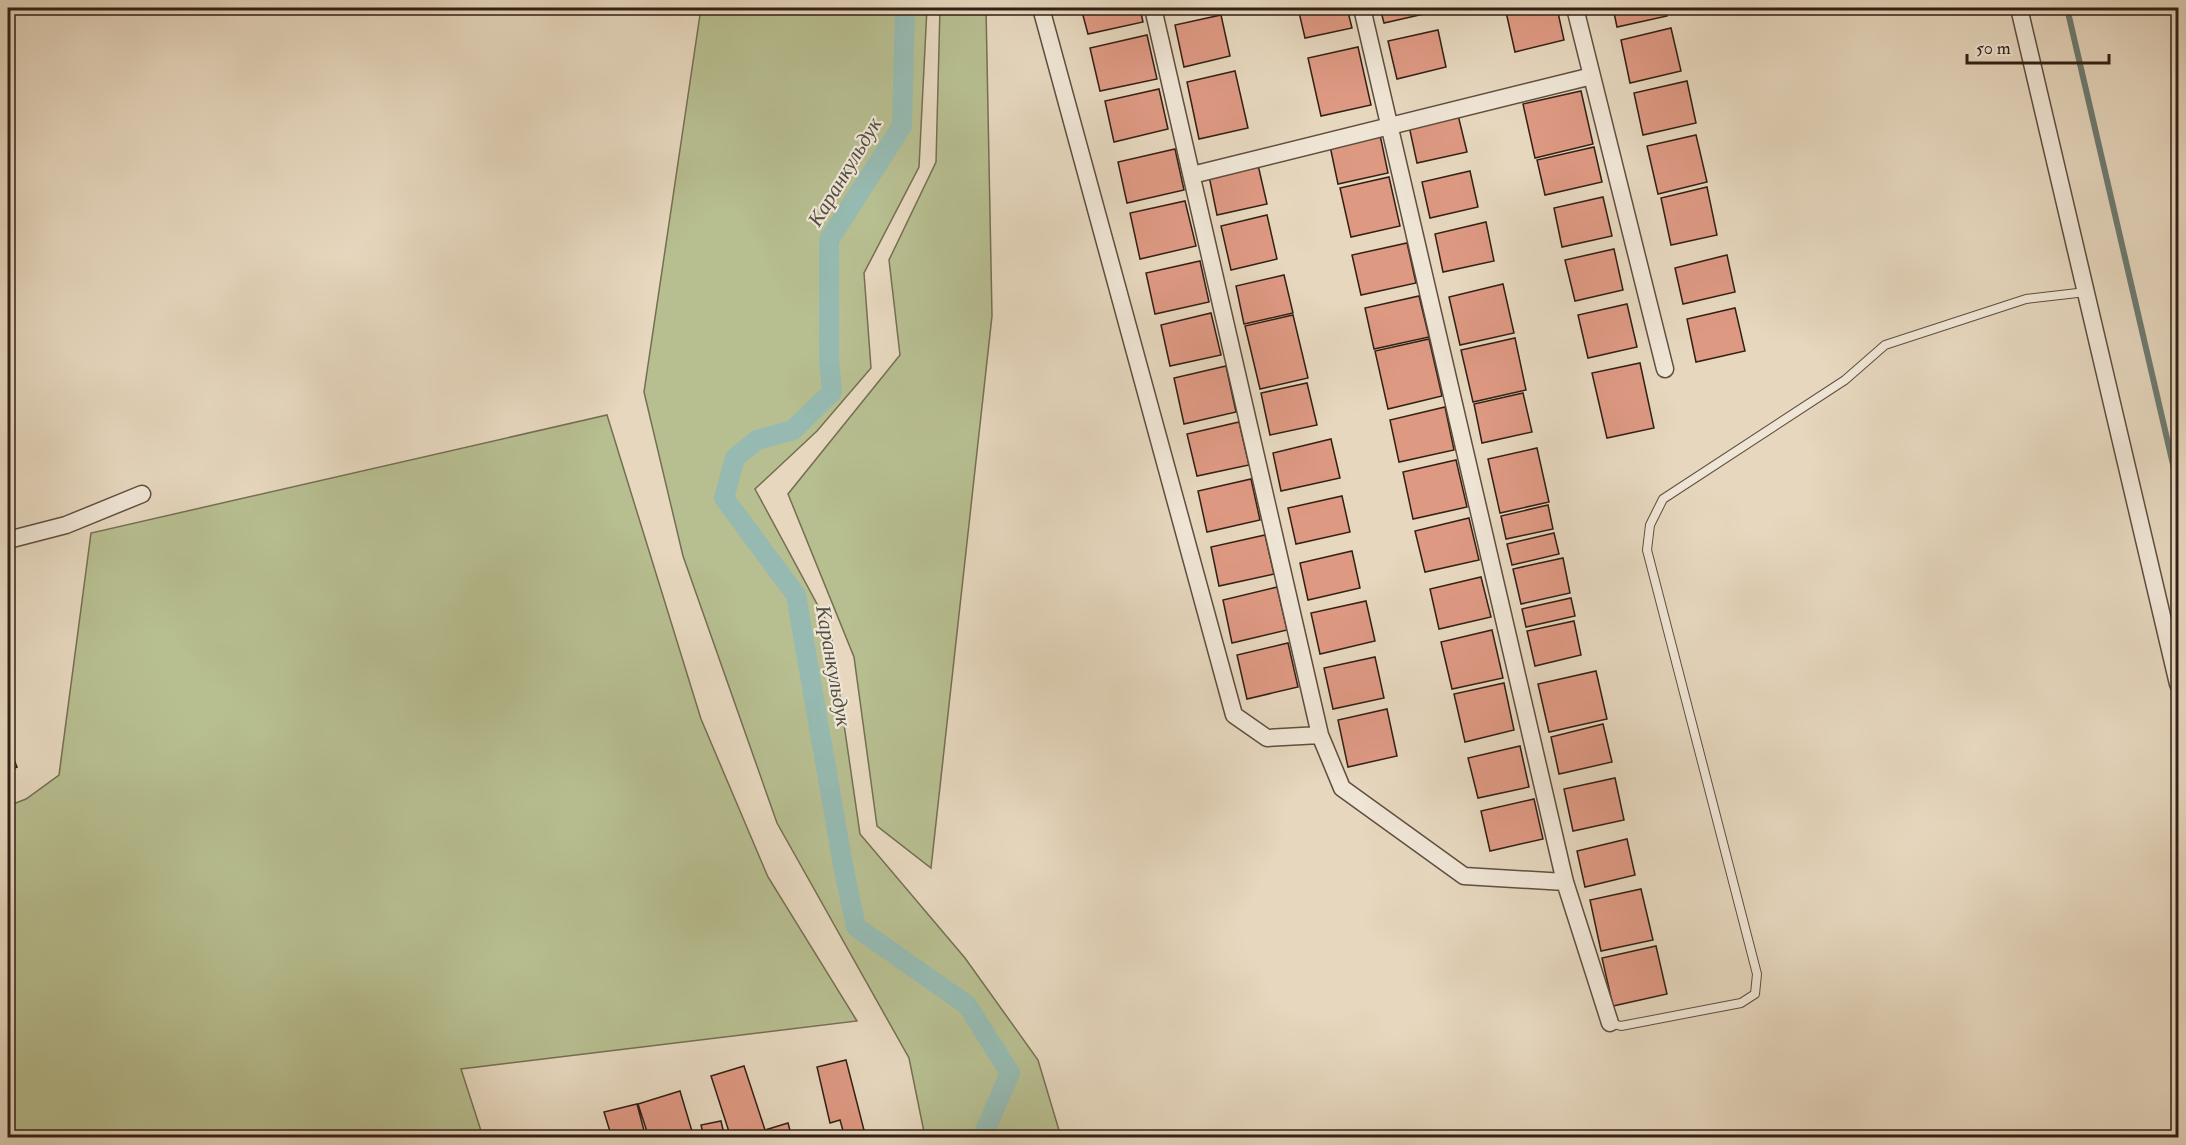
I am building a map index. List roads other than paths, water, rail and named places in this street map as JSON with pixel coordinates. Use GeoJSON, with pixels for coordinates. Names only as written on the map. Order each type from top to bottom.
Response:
{"type":"FeatureCollection","features":[{"type":"Feature","properties":{"kind":"street"},"geometry":{"type":"LineString","coordinates":[[1041,8],[1234,715],[1267,738],[1320,735]]}},
{"type":"Feature","properties":{"kind":"street"},"geometry":{"type":"LineString","coordinates":[[1152,8],[1320,735],[1342,788],[1464,876],[1565,882]]}},
{"type":"Feature","properties":{"kind":"street"},"geometry":{"type":"LineString","coordinates":[[1362,8],[1565,882],[1610,1023]]}},
{"type":"Feature","properties":{"kind":"street"},"geometry":{"type":"LineString","coordinates":[[1575,8],[1665,369]]}},
{"type":"Feature","properties":{"kind":"street"},"geometry":{"type":"LineString","coordinates":[[2019,8],[2178,684]]}},
{"type":"Feature","properties":{"kind":"street"},"geometry":{"type":"LineString","coordinates":[[1192,175],[1592,76]]}},
{"type":"Feature","properties":{"kind":"street"},"geometry":{"type":"LineString","coordinates":[[8,540],[66,525],[142,494]]}},
{"type":"Feature","properties":{"kind":"lane"},"geometry":{"type":"LineString","coordinates":[[1610,1023],[1621,1026],[1741,1003],[1755,994],[1757,974],[1647,549],[1650,525],[1662,499],[1845,380],[1885,345],[2025,299],[2086,292]]}},
{"type":"Feature","properties":{"kind":"waterway","name":"Каранкульдук"},"geometry":{"type":"LineString","coordinates":[[905,8],[902,126],[829,240],[829,359],[832,392],[793,430],[757,440],[735,458],[724,498],[796,595],[856,927],[967,1005],[1010,1073],[982,1138]]}},
{"type":"Feature","properties":{"kind":"waterway"},"geometry":{"type":"LineString","coordinates":[[2067,8],[2178,486]]}}]}
